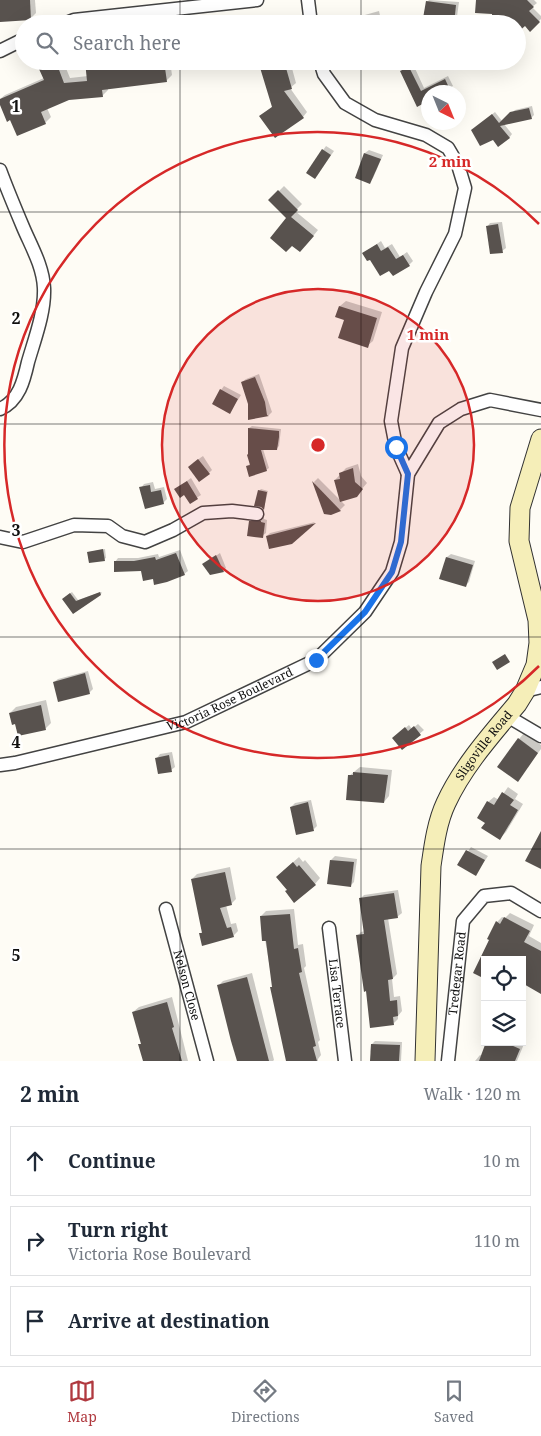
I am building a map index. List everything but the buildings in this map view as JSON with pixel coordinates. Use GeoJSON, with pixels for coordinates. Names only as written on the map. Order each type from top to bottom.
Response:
{"type":"FeatureCollection","features":[{"type":"Feature","properties":{"kind":"street"},"geometry":{"type":"LineString","coordinates":[[120,15],[257,0]]}},
{"type":"Feature","properties":{"kind":"street"},"geometry":{"type":"LineString","coordinates":[[308,0],[309,15]]}},
{"type":"Feature","properties":{"kind":"street"},"geometry":{"type":"LineString","coordinates":[[0,51],[15,44]]}},
{"type":"Feature","properties":{"kind":"street"},"geometry":{"type":"LineString","coordinates":[[323,70],[345,103],[375,120],[426,135],[448,148],[458,165],[465,188],[455,234],[426,292],[402,348],[390,421],[396,447],[408,474]]}},
{"type":"Feature","properties":{"kind":"street"},"geometry":{"type":"LineString","coordinates":[[0,170],[42,272],[44,288],[42,312],[22,386],[14,398],[5,407],[0,409]]}},
{"type":"Feature","properties":{"kind":"street","name":"Victoria Rose Boulevard"},"geometry":{"type":"LineString","coordinates":[[0,765],[186,722],[316,660],[365,612],[392,572],[401,542],[408,474],[439,423],[461,408],[490,400],[541,410]]}},
{"type":"Feature","properties":{"kind":"street","name":"Sligoville Road"},"geometry":{"type":"LineString","coordinates":[[425,1061],[431,866],[436,835],[445,804],[458,780],[507,716],[533,689],[539,642],[538,620],[519,541],[520,508],[541,439]]}},
{"type":"Feature","properties":{"kind":"street"},"geometry":{"type":"LineString","coordinates":[[0,537],[23,542],[74,525],[108,526],[122,536],[146,542],[203,514],[232,511],[258,514]]}},
{"type":"Feature","properties":{"kind":"street"},"geometry":{"type":"LineString","coordinates":[[507,716],[541,736]]}},
{"type":"Feature","properties":{"kind":"street","name":"Tredegar Road"},"geometry":{"type":"LineString","coordinates":[[448,1061],[463,921],[484,896],[511,893],[541,911]]}},
{"type":"Feature","properties":{"kind":"street","name":"Nelson Close"},"geometry":{"type":"LineString","coordinates":[[166,909],[207,1061]]}},
{"type":"Feature","properties":{"kind":"street","name":"Lisa Terrace"},"geometry":{"type":"LineString","coordinates":[[329,928],[345,1061]]}},
{"type":"Feature","properties":{"kind":"route"},"geometry":{"type":"LineString","coordinates":[[316,660],[365,612],[392,572],[401,542],[408,474],[396,447]]}}]}
